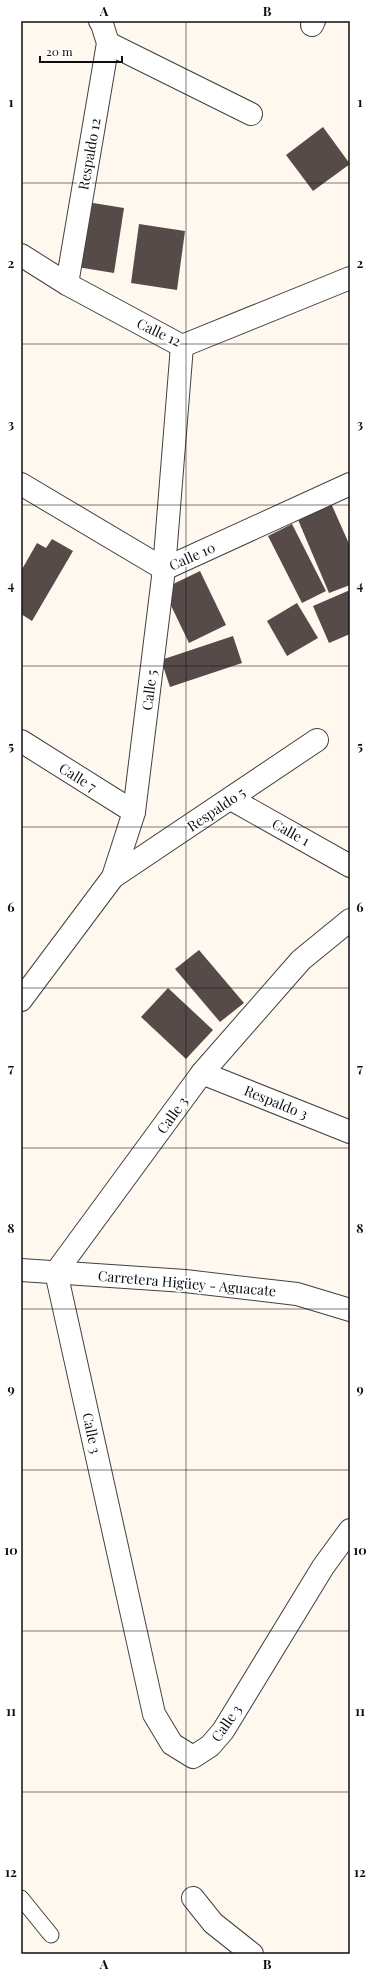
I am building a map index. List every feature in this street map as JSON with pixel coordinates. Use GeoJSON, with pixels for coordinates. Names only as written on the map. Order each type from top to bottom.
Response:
{"type":"FeatureCollection","features":[{"type":"Feature","properties":{"kind":"street"},"geometry":{"type":"LineString","coordinates":[[103,29],[250,114]]}},
{"type":"Feature","properties":{"kind":"street","name":"Respaldo 12"},"geometry":{"type":"LineString","coordinates":[[67,284],[103,29]]}},
{"type":"Feature","properties":{"kind":"street","name":"Calle 12"},"geometry":{"type":"LineString","coordinates":[[21,255],[67,284],[182,346],[350,278]]}},
{"type":"Feature","properties":{"kind":"street","name":"Calle 5"},"geometry":{"type":"LineString","coordinates":[[24,993],[113,877],[134,812],[164,569],[182,346]]}},
{"type":"Feature","properties":{"kind":"street","name":"Calle 10"},"geometry":{"type":"LineString","coordinates":[[21,484],[164,569],[349,488]]}},
{"type":"Feature","properties":{"kind":"street","name":"Respaldo 5"},"geometry":{"type":"LineString","coordinates":[[113,877],[232,799],[317,740]]}},
{"type":"Feature","properties":{"kind":"street","name":"Calle 7"},"geometry":{"type":"LineString","coordinates":[[21,741],[134,812]]}},
{"type":"Feature","properties":{"kind":"street","name":"Calle 1"},"geometry":{"type":"LineString","coordinates":[[232,799],[350,866]]}},
{"type":"Feature","properties":{"kind":"street","name":"Calle 3"},"geometry":{"type":"LineString","coordinates":[[350,920],[301,960],[202,1072],[56,1272],[154,1714],[172,1744],[193,1757],[210,1746],[223,1731],[323,1567],[350,1530]]}},
{"type":"Feature","properties":{"kind":"street","name":"Respaldo 3"},"geometry":{"type":"LineString","coordinates":[[202,1072],[350,1132]]}},
{"type":"Feature","properties":{"kind":"street","name":"Carretera Higüey - Aguacate"},"geometry":{"type":"LineString","coordinates":[[21,1270],[185,1282],[297,1294],[350,1310]]}},
{"type":"Feature","properties":{"kind":"street"},"geometry":{"type":"LineString","coordinates":[[193,1898],[213,1923],[252,1954]]}},
{"type":"Feature","properties":{"kind":"lane"},"geometry":{"type":"LineString","coordinates":[[21,1898],[51,1935]]}},
{"type":"Feature","properties":{"kind":"building"},"geometry":{"type":"Polygon","coordinates":[[[323,127],[350,164],[313,191],[286,155],[323,127]]]}},
{"type":"Feature","properties":{"kind":"building"},"geometry":{"type":"Polygon","coordinates":[[[87,202],[124,208],[114,273],[77,267],[87,202]]]}},
{"type":"Feature","properties":{"kind":"building"},"geometry":{"type":"Polygon","coordinates":[[[139,224],[185,231],[177,290],[131,283],[139,224]]]}},
{"type":"Feature","properties":{"kind":"building"},"geometry":{"type":"Polygon","coordinates":[[[330,501],[350,546],[350,585],[329,593],[296,515],[330,501]]]}},
{"type":"Feature","properties":{"kind":"building"},"geometry":{"type":"Polygon","coordinates":[[[292,524],[326,591],[302,603],[268,536],[292,524]]]}},
{"type":"Feature","properties":{"kind":"building"},"geometry":{"type":"Polygon","coordinates":[[[52,539],[73,551],[32,621],[21,614],[21,571],[37,543],[46,548],[52,539]]]}},
{"type":"Feature","properties":{"kind":"building"},"geometry":{"type":"Polygon","coordinates":[[[200,571],[226,625],[189,643],[163,589],[200,571]]]}},
{"type":"Feature","properties":{"kind":"building"},"geometry":{"type":"Polygon","coordinates":[[[350,590],[350,634],[329,643],[313,606],[350,590]]]}},
{"type":"Feature","properties":{"kind":"building"},"geometry":{"type":"Polygon","coordinates":[[[297,603],[318,638],[287,656],[267,621],[297,603]]]}},
{"type":"Feature","properties":{"kind":"building"},"geometry":{"type":"Polygon","coordinates":[[[233,636],[242,663],[170,687],[161,660],[233,636]]]}},
{"type":"Feature","properties":{"kind":"building"},"geometry":{"type":"Polygon","coordinates":[[[199,950],[244,1003],[220,1022],[175,969],[199,950]]]}},
{"type":"Feature","properties":{"kind":"building"},"geometry":{"type":"Polygon","coordinates":[[[168,988],[213,1030],[186,1059],[141,1017],[168,988]]]}}]}
